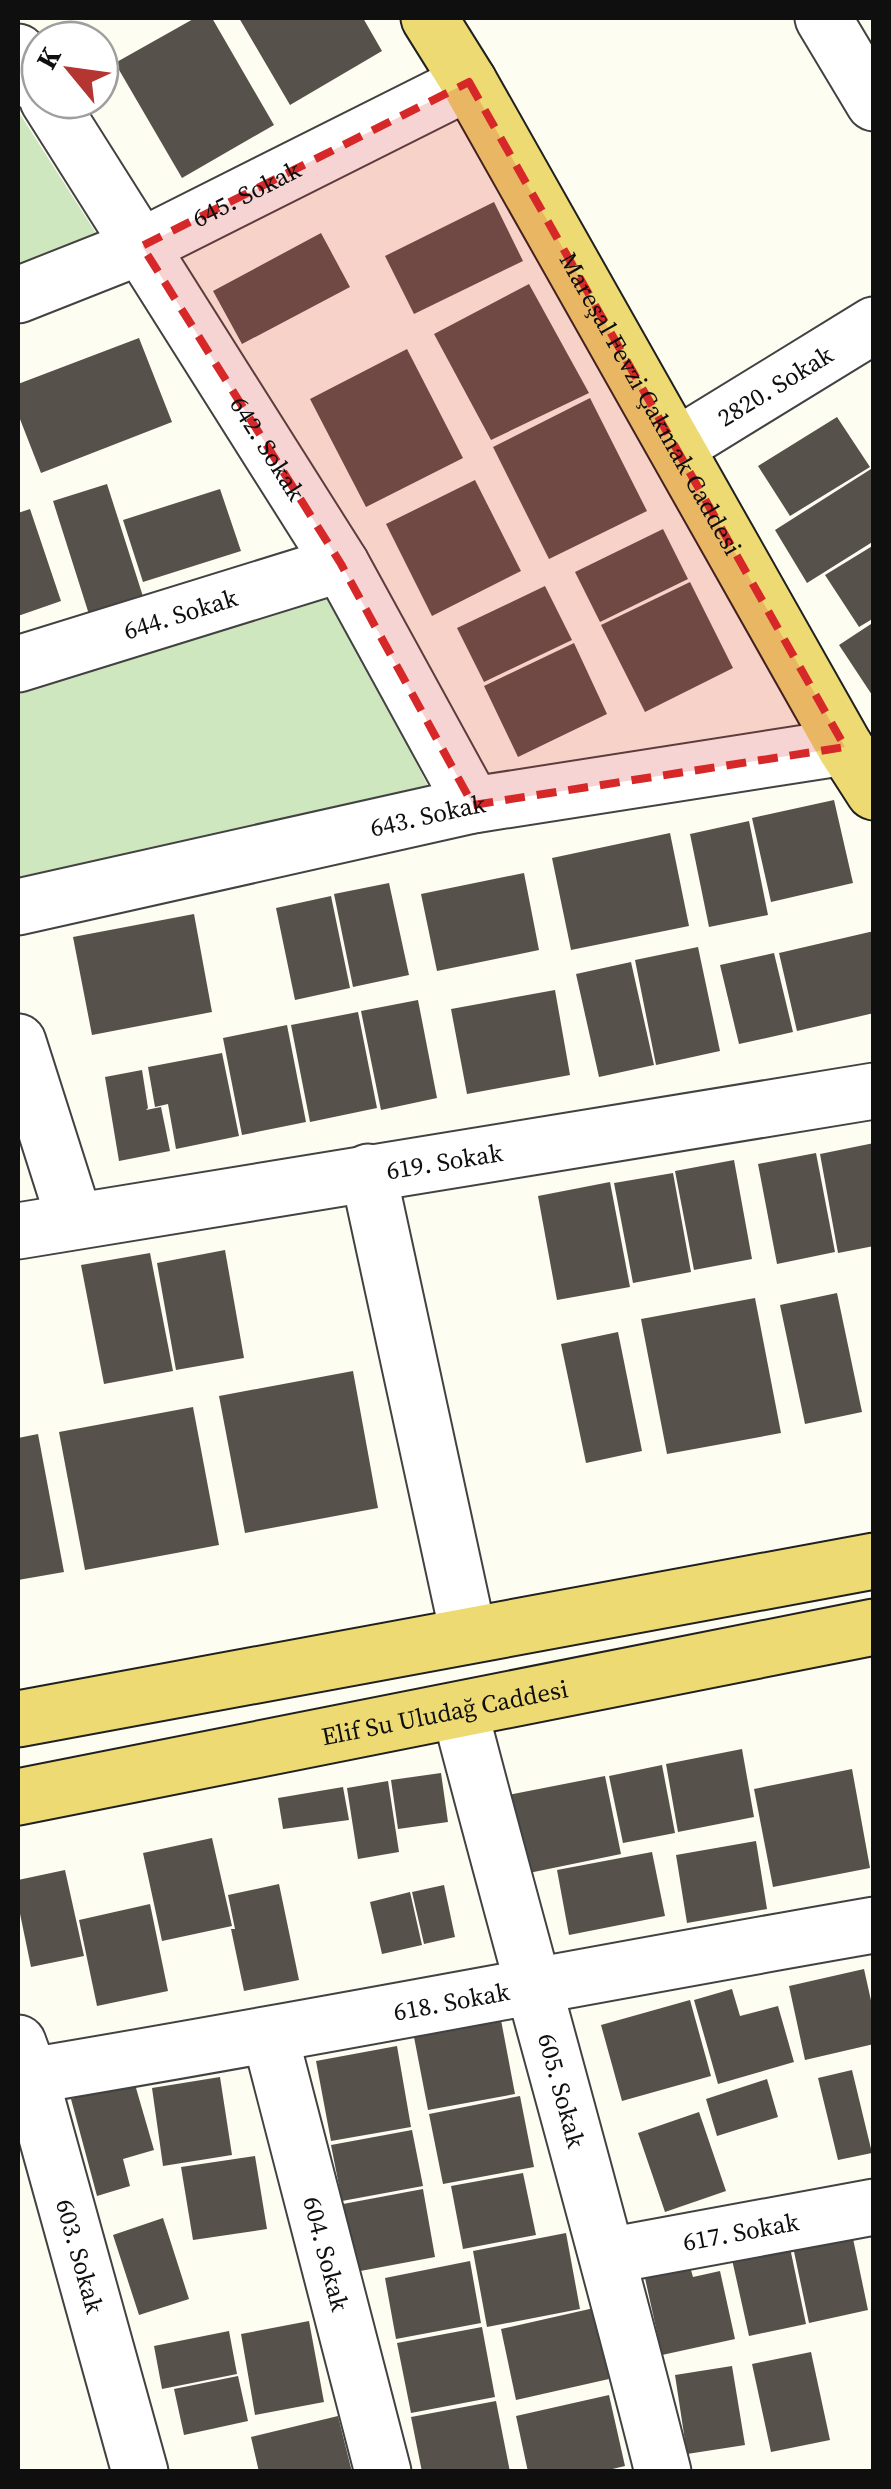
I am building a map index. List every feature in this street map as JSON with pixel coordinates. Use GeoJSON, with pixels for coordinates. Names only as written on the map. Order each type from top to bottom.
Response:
{"type":"FeatureCollection","features":[{"type":"Feature","properties":{"kind":"main road","name":"Mareşal Fevzi Çakmak Caddesi"},"geometry":{"type":"LineString","coordinates":[[429,18],[859,769]]}},
{"type":"Feature","properties":{"kind":"main road"},"geometry":{"type":"LineString","coordinates":[[18,1719],[874,1561]]}},
{"type":"Feature","properties":{"kind":"main road","name":"Elif Su Uludağ Caddesi"},"geometry":{"type":"LineString","coordinates":[[18,1797],[874,1628]]}},
{"type":"Feature","properties":{"kind":"street"},"geometry":{"type":"LineString","coordinates":[[823,18],[874,104]]}},
{"type":"Feature","properties":{"kind":"street","name":"645. Sokak"},"geometry":{"type":"LineString","coordinates":[[18,295],[142,246],[469,82]]}},
{"type":"Feature","properties":{"kind":"street","name":"642. Sokak"},"geometry":{"type":"LineString","coordinates":[[61,120],[341,564],[473,804]]}},
{"type":"Feature","properties":{"kind":"street","name":"2820. Sokak"},"geometry":{"type":"LineString","coordinates":[[677,446],[874,325]]}},
{"type":"Feature","properties":{"kind":"street","name":"644. Sokak"},"geometry":{"type":"LineString","coordinates":[[18,664],[341,564]]}},
{"type":"Feature","properties":{"kind":"street","name":"643. Sokak"},"geometry":{"type":"LineString","coordinates":[[18,907],[473,804],[859,769]]}},
{"type":"Feature","properties":{"kind":"street"},"geometry":{"type":"LineString","coordinates":[[18,1042],[75,1221]]}},
{"type":"Feature","properties":{"kind":"street","name":"619. Sokak"},"geometry":{"type":"LineString","coordinates":[[18,1231],[874,1090]]}},
{"type":"Feature","properties":{"kind":"street"},"geometry":{"type":"LineString","coordinates":[[368,1172],[468,1634]]}},
{"type":"Feature","properties":{"kind":"street","name":"605. Sokak"},"geometry":{"type":"LineString","coordinates":[[460,1712],[663,2472]]}},
{"type":"Feature","properties":{"kind":"street","name":"618. Sokak"},"geometry":{"type":"LineString","coordinates":[[24,2059],[270,2036],[531,1984],[874,1925]]}},
{"type":"Feature","properties":{"kind":"street","name":"604. Sokak"},"geometry":{"type":"LineString","coordinates":[[270,2036],[383,2472]]}},
{"type":"Feature","properties":{"kind":"street","name":"603. Sokak"},"geometry":{"type":"LineString","coordinates":[[24,2059],[32,2140],[140,2472]]}},
{"type":"Feature","properties":{"kind":"street","name":"617. Sokak"},"geometry":{"type":"LineString","coordinates":[[608,2256],[874,2207]]}},
{"type":"Feature","properties":{"kind":"highlighted area"},"geometry":{"type":"Polygon","coordinates":[[[469,82],[845,747],[473,805],[341,564],[142,246],[469,82]]]}},
{"type":"Feature","properties":{"kind":"green space"},"geometry":{"type":"Polygon","coordinates":[[[18,111],[20,120],[24,120],[96,233],[18,264],[18,111]]]}},
{"type":"Feature","properties":{"kind":"green space"},"geometry":{"type":"Polygon","coordinates":[[[330,592],[430,790],[18,877],[18,689],[330,592]]]}},
{"type":"Feature","properties":{"kind":"building"},"geometry":{"type":"Polygon","coordinates":[[[195,18],[212,18],[274,125],[182,178],[120,72],[120,60],[195,18]]]}},
{"type":"Feature","properties":{"kind":"building"},"geometry":{"type":"Polygon","coordinates":[[[239,18],[363,18],[382,51],[290,105],[239,18]]]}},
{"type":"Feature","properties":{"kind":"building"},"geometry":{"type":"Polygon","coordinates":[[[494,202],[523,261],[414,314],[385,256],[494,202]]]}},
{"type":"Feature","properties":{"kind":"building"},"geometry":{"type":"Polygon","coordinates":[[[321,233],[350,287],[242,344],[213,291],[321,233]]]}},
{"type":"Feature","properties":{"kind":"building"},"geometry":{"type":"Polygon","coordinates":[[[529,284],[589,393],[491,440],[434,334],[529,284]]]}},
{"type":"Feature","properties":{"kind":"building"},"geometry":{"type":"Polygon","coordinates":[[[139,338],[172,422],[41,473],[18,414],[18,384],[139,338]]]}},
{"type":"Feature","properties":{"kind":"building"},"geometry":{"type":"Polygon","coordinates":[[[407,349],[463,458],[366,507],[310,399],[407,349]]]}},
{"type":"Feature","properties":{"kind":"building"},"geometry":{"type":"Polygon","coordinates":[[[590,398],[647,511],[549,559],[493,447],[590,398]]]}},
{"type":"Feature","properties":{"kind":"building"},"geometry":{"type":"Polygon","coordinates":[[[837,417],[870,467],[790,516],[758,466],[837,417]]]}},
{"type":"Feature","properties":{"kind":"building"},"geometry":{"type":"Polygon","coordinates":[[[871,469],[874,541],[807,583],[775,530],[871,469]]]}},
{"type":"Feature","properties":{"kind":"building"},"geometry":{"type":"Polygon","coordinates":[[[475,480],[521,571],[432,616],[386,524],[475,480]]]}},
{"type":"Feature","properties":{"kind":"building"},"geometry":{"type":"Polygon","coordinates":[[[107,484],[147,609],[93,627],[53,501],[107,484]]]}},
{"type":"Feature","properties":{"kind":"building"},"geometry":{"type":"Polygon","coordinates":[[[220,489],[241,551],[143,582],[123,520],[220,489]]]}},
{"type":"Feature","properties":{"kind":"building"},"geometry":{"type":"Polygon","coordinates":[[[30,509],[61,601],[18,616],[18,513],[30,509]]]}},
{"type":"Feature","properties":{"kind":"building"},"geometry":{"type":"Polygon","coordinates":[[[663,529],[688,579],[600,622],[575,572],[663,529]]]}},
{"type":"Feature","properties":{"kind":"building"},"geometry":{"type":"Polygon","coordinates":[[[874,545],[874,618],[859,627],[825,575],[874,545]]]}},
{"type":"Feature","properties":{"kind":"building"},"geometry":{"type":"Polygon","coordinates":[[[690,582],[733,668],[645,712],[601,625],[690,582]]]}},
{"type":"Feature","properties":{"kind":"building"},"geometry":{"type":"Polygon","coordinates":[[[545,586],[572,640],[484,682],[457,628],[545,586]]]}},
{"type":"Feature","properties":{"kind":"building"},"geometry":{"type":"Polygon","coordinates":[[[874,622],[874,698],[839,645],[874,622]]]}},
{"type":"Feature","properties":{"kind":"building"},"geometry":{"type":"Polygon","coordinates":[[[574,643],[607,714],[518,757],[484,686],[574,643]]]}},
{"type":"Feature","properties":{"kind":"building"},"geometry":{"type":"Polygon","coordinates":[[[834,800],[853,883],[771,902],[752,818],[834,800]]]}},
{"type":"Feature","properties":{"kind":"building"},"geometry":{"type":"Polygon","coordinates":[[[749,821],[768,915],[709,927],[690,834],[749,821]]]}},
{"type":"Feature","properties":{"kind":"building"},"geometry":{"type":"Polygon","coordinates":[[[670,833],[689,926],[571,950],[552,858],[670,833]]]}},
{"type":"Feature","properties":{"kind":"building"},"geometry":{"type":"Polygon","coordinates":[[[524,873],[539,950],[437,971],[421,894],[524,873]]]}},
{"type":"Feature","properties":{"kind":"building"},"geometry":{"type":"Polygon","coordinates":[[[389,883],[409,975],[353,987],[334,894],[389,883]]]}},
{"type":"Feature","properties":{"kind":"building"},"geometry":{"type":"Polygon","coordinates":[[[331,896],[350,988],[295,1000],[276,908],[331,896]]]}},
{"type":"Feature","properties":{"kind":"building"},"geometry":{"type":"Polygon","coordinates":[[[194,914],[212,1012],[92,1035],[73,937],[194,914]]]}},
{"type":"Feature","properties":{"kind":"building"},"geometry":{"type":"Polygon","coordinates":[[[874,931],[874,1013],[797,1031],[779,953],[874,931]]]}},
{"type":"Feature","properties":{"kind":"building"},"geometry":{"type":"Polygon","coordinates":[[[698,947],[720,1051],[656,1065],[635,960],[698,947]]]}},
{"type":"Feature","properties":{"kind":"building"},"geometry":{"type":"Polygon","coordinates":[[[774,953],[793,1032],[739,1044],[720,965],[774,953]]]}},
{"type":"Feature","properties":{"kind":"building"},"geometry":{"type":"Polygon","coordinates":[[[631,962],[654,1065],[599,1077],[576,974],[631,962]]]}},
{"type":"Feature","properties":{"kind":"building"},"geometry":{"type":"Polygon","coordinates":[[[555,990],[570,1075],[467,1094],[451,1009],[555,990]]]}},
{"type":"Feature","properties":{"kind":"building"},"geometry":{"type":"Polygon","coordinates":[[[418,1000],[437,1098],[381,1110],[361,1011],[418,1000]]]}},
{"type":"Feature","properties":{"kind":"building"},"geometry":{"type":"Polygon","coordinates":[[[358,1012],[377,1108],[310,1122],[291,1025],[358,1012]]]}},
{"type":"Feature","properties":{"kind":"building"},"geometry":{"type":"Polygon","coordinates":[[[287,1025],[306,1122],[242,1135],[223,1038],[287,1025]]]}},
{"type":"Feature","properties":{"kind":"building"},"geometry":{"type":"Polygon","coordinates":[[[222,1053],[239,1136],[176,1149],[168,1104],[155,1107],[148,1067],[222,1053]]]}},
{"type":"Feature","properties":{"kind":"building"},"geometry":{"type":"Polygon","coordinates":[[[142,1070],[146,1110],[161,1107],[170,1151],[119,1161],[105,1077],[142,1070]]]}},
{"type":"Feature","properties":{"kind":"building"},"geometry":{"type":"Polygon","coordinates":[[[874,1143],[874,1246],[838,1253],[820,1154],[874,1143]]]}},
{"type":"Feature","properties":{"kind":"building"},"geometry":{"type":"Polygon","coordinates":[[[816,1153],[835,1252],[777,1264],[758,1164],[816,1153]]]}},
{"type":"Feature","properties":{"kind":"building"},"geometry":{"type":"Polygon","coordinates":[[[734,1160],[752,1259],[694,1270],[675,1171],[734,1160]]]}},
{"type":"Feature","properties":{"kind":"building"},"geometry":{"type":"Polygon","coordinates":[[[673,1173],[691,1272],[633,1283],[614,1183],[673,1173]]]}},
{"type":"Feature","properties":{"kind":"building"},"geometry":{"type":"Polygon","coordinates":[[[610,1182],[630,1287],[557,1300],[538,1196],[610,1182]]]}},
{"type":"Feature","properties":{"kind":"building"},"geometry":{"type":"Polygon","coordinates":[[[225,1250],[244,1358],[176,1370],[157,1263],[225,1250]]]}},
{"type":"Feature","properties":{"kind":"building"},"geometry":{"type":"Polygon","coordinates":[[[150,1253],[173,1371],[104,1384],[81,1265],[150,1253]]]}},
{"type":"Feature","properties":{"kind":"building"},"geometry":{"type":"Polygon","coordinates":[[[837,1293],[862,1412],[805,1424],[780,1305],[837,1293]]]}},
{"type":"Feature","properties":{"kind":"building"},"geometry":{"type":"Polygon","coordinates":[[[755,1298],[781,1433],[667,1454],[641,1319],[755,1298]]]}},
{"type":"Feature","properties":{"kind":"building"},"geometry":{"type":"Polygon","coordinates":[[[618,1332],[642,1451],[586,1463],[561,1344],[618,1332]]]}},
{"type":"Feature","properties":{"kind":"building"},"geometry":{"type":"Polygon","coordinates":[[[353,1371],[378,1508],[245,1533],[219,1396],[353,1371]]]}},
{"type":"Feature","properties":{"kind":"building"},"geometry":{"type":"Polygon","coordinates":[[[193,1407],[219,1545],[85,1570],[59,1432],[193,1407]]]}},
{"type":"Feature","properties":{"kind":"building"},"geometry":{"type":"Polygon","coordinates":[[[38,1434],[64,1572],[18,1580],[18,1438],[38,1434]]]}},
{"type":"Feature","properties":{"kind":"building"},"geometry":{"type":"Polygon","coordinates":[[[742,1749],[754,1817],[678,1832],[666,1764],[742,1749]]]}},
{"type":"Feature","properties":{"kind":"building"},"geometry":{"type":"Polygon","coordinates":[[[662,1765],[675,1833],[623,1843],[609,1776],[662,1765]]]}},
{"type":"Feature","properties":{"kind":"building"},"geometry":{"type":"Polygon","coordinates":[[[852,1769],[870,1868],[773,1887],[754,1789],[852,1769]]]}},
{"type":"Feature","properties":{"kind":"building"},"geometry":{"type":"Polygon","coordinates":[[[441,1773],[448,1822],[398,1829],[391,1780],[441,1773]]]}},
{"type":"Feature","properties":{"kind":"building"},"geometry":{"type":"Polygon","coordinates":[[[605,1776],[621,1854],[524,1874],[508,1795],[605,1776]]]}},
{"type":"Feature","properties":{"kind":"building"},"geometry":{"type":"Polygon","coordinates":[[[388,1781],[399,1852],[358,1859],[347,1788],[388,1781]]]}},
{"type":"Feature","properties":{"kind":"building"},"geometry":{"type":"Polygon","coordinates":[[[343,1787],[349,1820],[283,1829],[278,1798],[343,1787]]]}},
{"type":"Feature","properties":{"kind":"building"},"geometry":{"type":"Polygon","coordinates":[[[212,1838],[232,1926],[162,1941],[143,1853],[212,1838]]]}},
{"type":"Feature","properties":{"kind":"building"},"geometry":{"type":"Polygon","coordinates":[[[756,1841],[767,1909],[687,1923],[676,1855],[756,1841]]]}},
{"type":"Feature","properties":{"kind":"building"},"geometry":{"type":"Polygon","coordinates":[[[652,1852],[665,1916],[569,1935],[557,1870],[652,1852]]]}},
{"type":"Feature","properties":{"kind":"building"},"geometry":{"type":"Polygon","coordinates":[[[65,1870],[84,1956],[31,1967],[18,1904],[18,1880],[65,1870]]]}},
{"type":"Feature","properties":{"kind":"building"},"geometry":{"type":"Polygon","coordinates":[[[279,1884],[299,1980],[244,1991],[228,1895],[279,1884]]]}},
{"type":"Feature","properties":{"kind":"building"},"geometry":{"type":"Polygon","coordinates":[[[444,1885],[455,1937],[424,1944],[412,1892],[444,1885]]]}},
{"type":"Feature","properties":{"kind":"building"},"geometry":{"type":"Polygon","coordinates":[[[410,1892],[422,1945],[382,1954],[370,1902],[410,1892]]]}},
{"type":"Feature","properties":{"kind":"building"},"geometry":{"type":"Polygon","coordinates":[[[150,1904],[168,1991],[97,2006],[79,1920],[150,1904]]]}},
{"type":"Feature","properties":{"kind":"building"},"geometry":{"type":"Polygon","coordinates":[[[864,1969],[874,2014],[874,2044],[805,2060],[789,1986],[864,1969]]]}},
{"type":"Feature","properties":{"kind":"building"},"geometry":{"type":"Polygon","coordinates":[[[732,1989],[740,2016],[778,2006],[794,2062],[718,2084],[694,2000],[732,1989]]]}},
{"type":"Feature","properties":{"kind":"building"},"geometry":{"type":"Polygon","coordinates":[[[690,2000],[711,2076],[622,2101],[601,2025],[690,2000]]]}},
{"type":"Feature","properties":{"kind":"building"},"geometry":{"type":"Polygon","coordinates":[[[501,2020],[515,2094],[428,2110],[414,2037],[501,2020]]]}},
{"type":"Feature","properties":{"kind":"building"},"geometry":{"type":"Polygon","coordinates":[[[397,2046],[411,2127],[331,2141],[316,2061],[397,2046]]]}},
{"type":"Feature","properties":{"kind":"building"},"geometry":{"type":"Polygon","coordinates":[[[852,2070],[872,2153],[838,2160],[818,2078],[852,2070]]]}},
{"type":"Feature","properties":{"kind":"building"},"geometry":{"type":"Polygon","coordinates":[[[220,2077],[232,2155],[163,2166],[152,2088],[220,2077]]]}},
{"type":"Feature","properties":{"kind":"building"},"geometry":{"type":"Polygon","coordinates":[[[767,2079],[778,2117],[717,2136],[706,2099],[767,2079]]]}},
{"type":"Feature","properties":{"kind":"building"},"geometry":{"type":"Polygon","coordinates":[[[134,2081],[154,2150],[123,2159],[130,2186],[97,2196],[71,2099],[134,2081]]]}},
{"type":"Feature","properties":{"kind":"building"},"geometry":{"type":"Polygon","coordinates":[[[520,2096],[534,2167],[443,2184],[429,2114],[520,2096]]]}},
{"type":"Feature","properties":{"kind":"building"},"geometry":{"type":"Polygon","coordinates":[[[699,2112],[726,2191],[665,2212],[638,2133],[699,2112]]]}},
{"type":"Feature","properties":{"kind":"building"},"geometry":{"type":"Polygon","coordinates":[[[412,2130],[423,2186],[342,2201],[331,2145],[412,2130]]]}},
{"type":"Feature","properties":{"kind":"building"},"geometry":{"type":"Polygon","coordinates":[[[255,2156],[267,2229],[193,2240],[181,2167],[255,2156]]]}},
{"type":"Feature","properties":{"kind":"building"},"geometry":{"type":"Polygon","coordinates":[[[523,2173],[536,2235],[463,2249],[451,2186],[523,2173]]]}},
{"type":"Feature","properties":{"kind":"building"},"geometry":{"type":"Polygon","coordinates":[[[423,2189],[435,2257],[355,2272],[343,2204],[423,2189]]]}},
{"type":"Feature","properties":{"kind":"building"},"geometry":{"type":"Polygon","coordinates":[[[163,2218],[189,2299],[139,2315],[113,2235],[163,2218]]]}},
{"type":"Feature","properties":{"kind":"building"},"geometry":{"type":"Polygon","coordinates":[[[851,2229],[868,2310],[809,2323],[792,2242],[851,2229]]]}},
{"type":"Feature","properties":{"kind":"building"},"geometry":{"type":"Polygon","coordinates":[[[566,2233],[580,2309],[487,2327],[473,2251],[566,2233]]]}},
{"type":"Feature","properties":{"kind":"building"},"geometry":{"type":"Polygon","coordinates":[[[789,2243],[806,2324],[749,2336],[731,2255],[789,2243]]]}},
{"type":"Feature","properties":{"kind":"building"},"geometry":{"type":"Polygon","coordinates":[[[688,2260],[693,2277],[720,2271],[735,2339],[662,2355],[643,2269],[688,2260]]]}},
{"type":"Feature","properties":{"kind":"building"},"geometry":{"type":"Polygon","coordinates":[[[470,2261],[481,2323],[396,2339],[385,2278],[470,2261]]]}},
{"type":"Feature","properties":{"kind":"building"},"geometry":{"type":"Polygon","coordinates":[[[594,2308],[609,2379],[516,2400],[501,2329],[594,2308]]]}},
{"type":"Feature","properties":{"kind":"building"},"geometry":{"type":"Polygon","coordinates":[[[309,2321],[324,2402],[255,2415],[241,2334],[309,2321]]]}},
{"type":"Feature","properties":{"kind":"building"},"geometry":{"type":"Polygon","coordinates":[[[482,2327],[495,2397],[411,2413],[397,2343],[482,2327]]]}},
{"type":"Feature","properties":{"kind":"building"},"geometry":{"type":"Polygon","coordinates":[[[229,2331],[237,2374],[162,2389],[154,2346],[229,2331]]]}},
{"type":"Feature","properties":{"kind":"building"},"geometry":{"type":"Polygon","coordinates":[[[811,2352],[830,2440],[771,2452],[752,2364],[811,2352]]]}},
{"type":"Feature","properties":{"kind":"building"},"geometry":{"type":"Polygon","coordinates":[[[732,2366],[745,2445],[687,2454],[675,2375],[732,2366]]]}},
{"type":"Feature","properties":{"kind":"building"},"geometry":{"type":"Polygon","coordinates":[[[238,2376],[248,2421],[184,2435],[174,2389],[238,2376]]]}},
{"type":"Feature","properties":{"kind":"building"},"geometry":{"type":"Polygon","coordinates":[[[609,2395],[625,2466],[600,2472],[528,2472],[516,2416],[609,2395]]]}},
{"type":"Feature","properties":{"kind":"building"},"geometry":{"type":"Polygon","coordinates":[[[496,2401],[510,2472],[422,2472],[411,2417],[496,2401]]]}},
{"type":"Feature","properties":{"kind":"building"},"geometry":{"type":"Polygon","coordinates":[[[338,2416],[352,2472],[259,2472],[251,2437],[338,2416]]]}}]}
